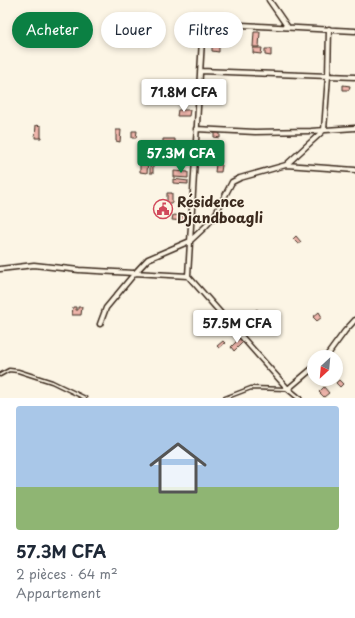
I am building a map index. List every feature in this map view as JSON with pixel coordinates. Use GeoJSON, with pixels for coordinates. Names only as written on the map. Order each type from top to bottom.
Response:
{"type":"FeatureCollection","features":[{"type":"Feature","properties":{"kind":"street"},"geometry":{"type":"LineString","coordinates":[[269,0],[287,26]]}},
{"type":"Feature","properties":{"kind":"street"},"geometry":{"type":"LineString","coordinates":[[299,398],[288,389],[188,276],[203,23],[287,26],[355,31]]}},
{"type":"Feature","properties":{"kind":"street"},"geometry":{"type":"LineString","coordinates":[[286,165],[324,130],[328,76],[329,29]]}},
{"type":"Feature","properties":{"kind":"street"},"geometry":{"type":"LineString","coordinates":[[200,71],[355,77]]}},
{"type":"Feature","properties":{"kind":"street"},"geometry":{"type":"LineString","coordinates":[[196,129],[256,132],[355,128]]}},
{"type":"Feature","properties":{"kind":"street"},"geometry":{"type":"LineString","coordinates":[[100,324],[106,308],[135,273],[148,260],[190,241],[205,227],[214,217],[232,182],[240,178],[286,165],[355,170]]}},
{"type":"Feature","properties":{"kind":"street"},"geometry":{"type":"LineString","coordinates":[[0,269],[34,265],[78,270],[188,276]]}},
{"type":"Feature","properties":{"kind":"street"},"geometry":{"type":"LineString","coordinates":[[331,350],[355,320]]}},
{"type":"Feature","properties":{"kind":"street"},"geometry":{"type":"LineString","coordinates":[[288,389],[307,373]]}},
{"type":"Feature","properties":{"kind":"lane"},"geometry":{"type":"LineString","coordinates":[[0,375],[9,370],[18,371],[52,382],[85,398]]}},
{"type":"Feature","properties":{"kind":"lane"},"geometry":{"type":"LineString","coordinates":[[225,398],[251,388],[288,389]]}},
{"type":"Feature","properties":{"kind":"building"},"geometry":{"type":"Polygon","coordinates":[[[254,32],[260,32],[259,47],[253,47],[254,32]]]}},
{"type":"Feature","properties":{"kind":"building"},"geometry":{"type":"Polygon","coordinates":[[[212,48],[219,48],[219,52],[212,51],[212,48]]]}},
{"type":"Feature","properties":{"kind":"building"},"geometry":{"type":"Polygon","coordinates":[[[253,48],[262,48],[261,54],[253,53],[253,48]]]}},
{"type":"Feature","properties":{"kind":"building"},"geometry":{"type":"Polygon","coordinates":[[[265,49],[271,49],[271,56],[265,55],[265,49]]]}},
{"type":"Feature","properties":{"kind":"building"},"geometry":{"type":"Polygon","coordinates":[[[343,85],[350,86],[349,90],[343,90],[343,85]]]}},
{"type":"Feature","properties":{"kind":"building"},"geometry":{"type":"Polygon","coordinates":[[[178,110],[190,110],[189,116],[177,116],[178,110]]]}},
{"type":"Feature","properties":{"kind":"building"},"geometry":{"type":"Polygon","coordinates":[[[36,125],[41,126],[41,138],[35,138],[36,125]]]}},
{"type":"Feature","properties":{"kind":"building"},"geometry":{"type":"Polygon","coordinates":[[[116,130],[121,130],[120,142],[116,141],[116,130]]]}},
{"type":"Feature","properties":{"kind":"building"},"geometry":{"type":"Polygon","coordinates":[[[132,131],[137,131],[136,138],[132,138],[132,131]]]}},
{"type":"Feature","properties":{"kind":"building"},"geometry":{"type":"Polygon","coordinates":[[[214,133],[220,133],[220,138],[214,137],[214,133]]]}},
{"type":"Feature","properties":{"kind":"building"},"geometry":{"type":"Polygon","coordinates":[[[163,139],[175,139],[175,146],[163,146],[163,139]]]}},
{"type":"Feature","properties":{"kind":"building"},"geometry":{"type":"Polygon","coordinates":[[[165,148],[175,148],[175,151],[165,151],[165,148]]]}},
{"type":"Feature","properties":{"kind":"building"},"geometry":{"type":"Polygon","coordinates":[[[140,159],[148,160],[147,173],[140,172],[140,159]]]}},
{"type":"Feature","properties":{"kind":"building"},"geometry":{"type":"Polygon","coordinates":[[[150,163],[153,163],[153,173],[150,173],[150,163]]]}},
{"type":"Feature","properties":{"kind":"building"},"geometry":{"type":"Polygon","coordinates":[[[216,164],[222,165],[221,172],[215,172],[216,164]]]}},
{"type":"Feature","properties":{"kind":"building"},"geometry":{"type":"Polygon","coordinates":[[[174,171],[188,172],[188,178],[174,177],[174,171]]]}},
{"type":"Feature","properties":{"kind":"building"},"geometry":{"type":"Polygon","coordinates":[[[173,179],[188,181],[188,184],[173,183],[173,179]]]}},
{"type":"Feature","properties":{"kind":"building"},"geometry":{"type":"Polygon","coordinates":[[[167,193],[172,193],[172,203],[167,203],[167,193]]]}},
{"type":"Feature","properties":{"kind":"building"},"geometry":{"type":"Polygon","coordinates":[[[173,215],[185,216],[185,221],[172,220],[173,215]]]}},
{"type":"Feature","properties":{"kind":"building"},"geometry":{"type":"Polygon","coordinates":[[[296,236],[301,242],[298,244],[293,239],[296,236]]]}},
{"type":"Feature","properties":{"kind":"building"},"geometry":{"type":"Polygon","coordinates":[[[73,307],[76,307],[76,310],[78,310],[78,307],[82,307],[81,315],[72,315],[73,307]]]}},
{"type":"Feature","properties":{"kind":"building"},"geometry":{"type":"Polygon","coordinates":[[[257,309],[261,315],[252,323],[247,318],[257,309]]]}},
{"type":"Feature","properties":{"kind":"building"},"geometry":{"type":"Polygon","coordinates":[[[319,312],[322,317],[317,321],[313,317],[319,312]]]}},
{"type":"Feature","properties":{"kind":"building"},"geometry":{"type":"Polygon","coordinates":[[[240,338],[243,342],[234,351],[231,347],[240,338]]]}},
{"type":"Feature","properties":{"kind":"building"},"geometry":{"type":"Polygon","coordinates":[[[223,341],[225,343],[219,348],[217,346],[223,341]]]}},
{"type":"Feature","properties":{"kind":"building"},"geometry":{"type":"Polygon","coordinates":[[[324,387],[329,393],[324,397],[319,392],[324,387]]]}},
{"type":"Feature","properties":{"kind":"place","name":"Résidence Djandboagli"},"geometry":{"type":"Point","coordinates":[163,209]}}]}
